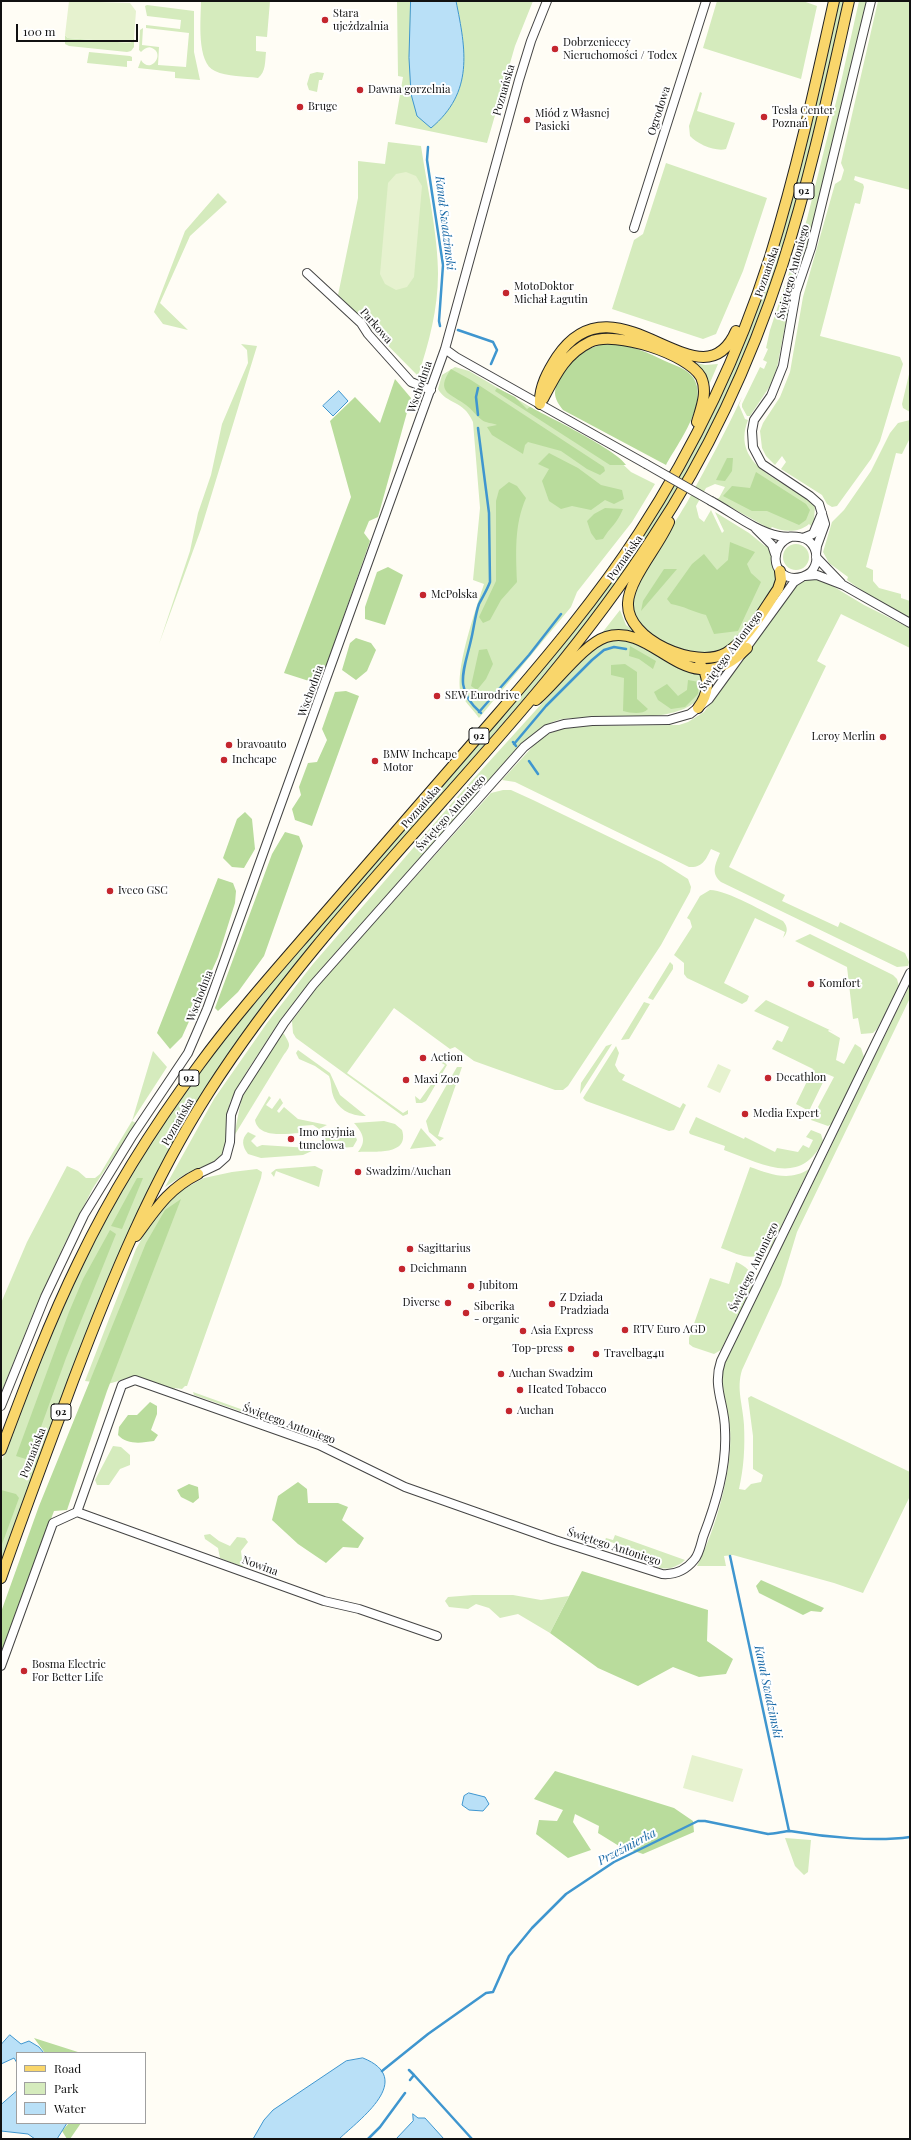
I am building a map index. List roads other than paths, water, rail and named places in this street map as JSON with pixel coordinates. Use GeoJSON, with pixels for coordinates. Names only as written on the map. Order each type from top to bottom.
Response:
{"type":"FeatureCollection","features":[{"type":"Feature","properties":{"kind":"main road","name":"Poznańska"},"geometry":{"type":"LineString","coordinates":[[1,1450],[43,1340],[78,1261],[120,1184],[156,1126],[200,1063],[255,994],[514,695],[585,608],[640,532],[690,444],[728,366],[759,289],[793,176],[834,1]]}},
{"type":"Feature","properties":{"kind":"main road","name":"Poznańska"},"geometry":{"type":"LineString","coordinates":[[1,1578],[86,1347],[126,1248],[154,1188],[210,1091],[251,1030],[319,943],[514,718],[594,622],[641,556],[679,496],[730,398],[753,345],[776,284],[801,202],[849,1]]}},
{"type":"Feature","properties":{"kind":"main road"},"geometry":{"type":"LineString","coordinates":[[540,404],[539,396],[543,383],[555,360],[566,346],[584,333],[599,328],[623,328],[688,355],[713,357],[720,353],[729,344],[759,289]]}},
{"type":"Feature","properties":{"kind":"main road"},"geometry":{"type":"LineString","coordinates":[[540,404],[564,363],[586,344],[597,339],[611,338],[637,342],[688,364],[701,378],[704,392],[703,402],[690,444]]}},
{"type":"Feature","properties":{"kind":"main road"},"geometry":{"type":"LineString","coordinates":[[679,496],[663,535],[635,581],[630,596],[628,607],[632,620],[642,632],[672,651],[692,658],[709,658],[719,656],[728,652],[740,641],[778,589],[781,580],[780,571]]}},
{"type":"Feature","properties":{"kind":"main road"},"geometry":{"type":"LineString","coordinates":[[514,718],[551,687],[594,644],[608,637],[630,636],[680,664],[703,669],[716,668],[727,663],[747,648]]}},
{"type":"Feature","properties":{"kind":"main road"},"geometry":{"type":"LineString","coordinates":[[692,658],[703,669],[707,678],[707,688],[703,700],[698,708]]}},
{"type":"Feature","properties":{"kind":"main road"},"geometry":{"type":"LineString","coordinates":[[126,1248],[167,1194],[176,1186],[198,1174]]}},
{"type":"Feature","properties":{"kind":"street","name":"Poznańska"},"geometry":{"type":"LineString","coordinates":[[445,349],[519,80],[533,35],[547,1]]}},
{"type":"Feature","properties":{"kind":"street","name":"Ogrodowa"},"geometry":{"type":"LineString","coordinates":[[634,228],[706,1]]}},
{"type":"Feature","properties":{"kind":"street","name":"Świętego Antoniego"},"geometry":{"type":"LineString","coordinates":[[822,514],[815,500],[762,464],[753,446],[752,431],[754,420],[771,396],[783,366],[796,292],[811,248],[871,1]]}},
{"type":"Feature","properties":{"kind":"street","name":"Parkowa"},"geometry":{"type":"LineString","coordinates":[[307,273],[361,323],[368,334],[411,382],[431,390]]}},
{"type":"Feature","properties":{"kind":"street","name":"Wschodnia"},"geometry":{"type":"LineString","coordinates":[[1,1406],[42,1304],[84,1215],[133,1135],[180,1066],[195,1040],[445,349]]}},
{"type":"Feature","properties":{"kind":"street"},"geometry":{"type":"LineString","coordinates":[[445,349],[754,527],[777,536],[803,538],[812,534],[822,514]]}},
{"type":"Feature","properties":{"kind":"street"},"geometry":{"type":"LineString","coordinates":[[803,576],[814,567],[817,546],[824,527],[822,514]]}},
{"type":"Feature","properties":{"kind":"street"},"geometry":{"type":"LineString","coordinates":[[754,527],[772,545],[775,555],[775,562],[780,571],[789,577],[817,575],[843,585],[910,623]]}},
{"type":"Feature","properties":{"kind":"street"},"geometry":{"type":"LineString","coordinates":[[775,555],[780,543],[791,537]]}},
{"type":"Feature","properties":{"kind":"street"},"geometry":{"type":"LineString","coordinates":[[803,538],[812,545],[821,565],[843,585]]}},
{"type":"Feature","properties":{"kind":"street","name":"Świętego Antoniego"},"geometry":{"type":"LineString","coordinates":[[198,1174],[217,1165],[226,1157],[230,1142],[231,1115],[239,1093],[293,1010],[318,979],[524,746],[547,729],[564,724],[592,721],[676,719],[690,714],[709,699],[794,582],[803,576]]}},
{"type":"Feature","properties":{"kind":"street","name":"Świętego Antoniego"},"geometry":{"type":"LineString","coordinates":[[77,1512],[122,1385],[135,1380],[320,1445],[405,1487],[555,1540],[662,1574],[672,1574],[685,1568],[696,1559],[714,1505],[724,1467],[725,1425],[716,1378],[721,1361],[910,974]]}},
{"type":"Feature","properties":{"kind":"street"},"geometry":{"type":"LineString","coordinates":[[1,1666],[53,1523],[77,1512]]}},
{"type":"Feature","properties":{"kind":"street","name":"Nowina"},"geometry":{"type":"LineString","coordinates":[[77,1512],[324,1601],[359,1609],[437,1636]]}},
{"type":"Feature","properties":{"kind":"water"},"geometry":{"type":"Polygon","coordinates":[[[411,1],[456,1],[460,19],[464,53],[460,85],[454,100],[445,114],[431,128],[417,116],[411,94],[409,58],[411,1]]]}},
{"type":"Feature","properties":{"kind":"water"},"geometry":{"type":"Polygon","coordinates":[[[339,391],[348,401],[333,416],[323,406],[339,391]]]}},
{"type":"Feature","properties":{"kind":"water"},"geometry":{"type":"Polygon","coordinates":[[[469,1793],[485,1797],[489,1804],[483,1811],[469,1810],[462,1805],[464,1796],[469,1793]]]}},
{"type":"Feature","properties":{"kind":"water"},"geometry":{"type":"Polygon","coordinates":[[[10,2035],[21,2044],[29,2041],[39,2047],[43,2052],[16,2052],[16,2061],[14,2058],[1,2064],[1,2045],[10,2035]]]}},
{"type":"Feature","properties":{"kind":"water"},"geometry":{"type":"Polygon","coordinates":[[[363,2058],[378,2067],[385,2077],[384,2088],[379,2099],[370,2110],[339,2139],[253,2139],[264,2120],[273,2110],[346,2061],[363,2058]]]}},
{"type":"Feature","properties":{"kind":"water"},"geometry":{"type":"Polygon","coordinates":[[[16,2092],[16,2124],[66,2124],[57,2139],[35,2139],[28,2134],[1,2131],[1,2105],[16,2092]]]}},
{"type":"Feature","properties":{"kind":"water"},"geometry":{"type":"Polygon","coordinates":[[[413,2114],[418,2118],[425,2118],[444,2139],[396,2139],[413,2121],[413,2114]]]}},
{"type":"Feature","properties":{"kind":"waterway","name":"Kanał Swadzimski"},"geometry":{"type":"LineString","coordinates":[[428,147],[427,160],[443,265],[439,321],[440,326]]}},
{"type":"Feature","properties":{"kind":"waterway","name":"Kanał Swadzimski"},"geometry":{"type":"LineString","coordinates":[[458,330],[493,342],[497,350],[491,364]]}},
{"type":"Feature","properties":{"kind":"waterway","name":"Kanał Swadzimski"},"geometry":{"type":"LineString","coordinates":[[478,388],[476,397],[478,415]]}},
{"type":"Feature","properties":{"kind":"waterway","name":"Kanał Swadzimski"},"geometry":{"type":"LineString","coordinates":[[478,428],[489,513],[490,582],[479,604],[463,679],[467,696],[472,704],[481,713]]}},
{"type":"Feature","properties":{"kind":"waterway"},"geometry":{"type":"LineString","coordinates":[[479,712],[529,655],[561,614]]}},
{"type":"Feature","properties":{"kind":"waterway"},"geometry":{"type":"LineString","coordinates":[[514,744],[546,706],[592,660],[604,650],[614,647],[626,649]]}},
{"type":"Feature","properties":{"kind":"waterway","name":"Kanał Swadzimski"},"geometry":{"type":"LineString","coordinates":[[513,742],[516,746]]}},
{"type":"Feature","properties":{"kind":"waterway","name":"Kanał Swadzimski"},"geometry":{"type":"LineString","coordinates":[[529,761],[538,774]]}},
{"type":"Feature","properties":{"kind":"waterway","name":"Kanał Swadzimski"},"geometry":{"type":"LineString","coordinates":[[730,1556],[789,1831]]}},
{"type":"Feature","properties":{"kind":"waterway","name":"Przeźmierka"},"geometry":{"type":"LineString","coordinates":[[382,2071],[428,2034],[486,1993],[493,1992],[509,1956],[532,1928],[566,1894],[614,1862],[698,1821],[705,1821],[768,1834],[790,1831],[866,1839],[910,1837]]}},
{"type":"Feature","properties":{"kind":"waterway","name":"Przeźmierka"},"geometry":{"type":"LineString","coordinates":[[409,2070],[414,2075],[410,2080]]}},
{"type":"Feature","properties":{"kind":"waterway"},"geometry":{"type":"LineString","coordinates":[[414,2075],[472,2139]]}},
{"type":"Feature","properties":{"kind":"waterway","name":"Przeźmierka"},"geometry":{"type":"LineString","coordinates":[[368,2139],[380,2127],[405,2093]]}},
{"type":"Feature","properties":{"kind":"place","name":"Stara ujeżdzalnia"},"geometry":{"type":"Point","coordinates":[325,20]}},
{"type":"Feature","properties":{"kind":"place","name":"Dobrzenieccy Nieruchomości / Todex"},"geometry":{"type":"Point","coordinates":[555,49]}},
{"type":"Feature","properties":{"kind":"place","name":"Dawna gorzelnia"},"geometry":{"type":"Point","coordinates":[360,90]}},
{"type":"Feature","properties":{"kind":"place","name":"Bruge"},"geometry":{"type":"Point","coordinates":[300,107]}},
{"type":"Feature","properties":{"kind":"place","name":"Tesla Center Poznań"},"geometry":{"type":"Point","coordinates":[764,117]}},
{"type":"Feature","properties":{"kind":"place","name":"Miód z Własnej Pasieki"},"geometry":{"type":"Point","coordinates":[527,120]}},
{"type":"Feature","properties":{"kind":"place","name":"MotoDoktor Michał Łagutin"},"geometry":{"type":"Point","coordinates":[506,293]}},
{"type":"Feature","properties":{"kind":"place","name":"McPolska"},"geometry":{"type":"Point","coordinates":[423,595]}},
{"type":"Feature","properties":{"kind":"place","name":"SEW Eurodrive"},"geometry":{"type":"Point","coordinates":[437,696]}},
{"type":"Feature","properties":{"kind":"place","name":"Leroy Merlin"},"geometry":{"type":"Point","coordinates":[883,737]}},
{"type":"Feature","properties":{"kind":"place","name":"bravoauto"},"geometry":{"type":"Point","coordinates":[229,745]}},
{"type":"Feature","properties":{"kind":"place","name":"Inchcape"},"geometry":{"type":"Point","coordinates":[224,760]}},
{"type":"Feature","properties":{"kind":"place","name":"BMW Inchcape Motor"},"geometry":{"type":"Point","coordinates":[375,761]}},
{"type":"Feature","properties":{"kind":"place","name":"Iveco GSC"},"geometry":{"type":"Point","coordinates":[110,891]}},
{"type":"Feature","properties":{"kind":"place","name":"Komfort"},"geometry":{"type":"Point","coordinates":[811,984]}},
{"type":"Feature","properties":{"kind":"place","name":"Action"},"geometry":{"type":"Point","coordinates":[423,1058]}},
{"type":"Feature","properties":{"kind":"place","name":"Decathlon"},"geometry":{"type":"Point","coordinates":[768,1078]}},
{"type":"Feature","properties":{"kind":"place","name":"Maxi Zoo"},"geometry":{"type":"Point","coordinates":[406,1080]}},
{"type":"Feature","properties":{"kind":"place","name":"Media Expert"},"geometry":{"type":"Point","coordinates":[745,1114]}},
{"type":"Feature","properties":{"kind":"place","name":"Imo myjnia tunelowa"},"geometry":{"type":"Point","coordinates":[291,1139]}},
{"type":"Feature","properties":{"kind":"place","name":"Swadzim/Auchan"},"geometry":{"type":"Point","coordinates":[358,1172]}},
{"type":"Feature","properties":{"kind":"place","name":"Sagittarius"},"geometry":{"type":"Point","coordinates":[410,1249]}},
{"type":"Feature","properties":{"kind":"place","name":"Deichmann"},"geometry":{"type":"Point","coordinates":[402,1269]}},
{"type":"Feature","properties":{"kind":"place","name":"Jubitom"},"geometry":{"type":"Point","coordinates":[471,1286]}},
{"type":"Feature","properties":{"kind":"place","name":"Diverse"},"geometry":{"type":"Point","coordinates":[448,1303]}},
{"type":"Feature","properties":{"kind":"place","name":"Z Dziada Pradziada"},"geometry":{"type":"Point","coordinates":[552,1304]}},
{"type":"Feature","properties":{"kind":"place","name":"Siberika - organic"},"geometry":{"type":"Point","coordinates":[466,1313]}},
{"type":"Feature","properties":{"kind":"place","name":"RTV Euro AGD"},"geometry":{"type":"Point","coordinates":[625,1330]}},
{"type":"Feature","properties":{"kind":"place","name":"Asia Express"},"geometry":{"type":"Point","coordinates":[523,1331]}},
{"type":"Feature","properties":{"kind":"place","name":"Top-press"},"geometry":{"type":"Point","coordinates":[571,1349]}},
{"type":"Feature","properties":{"kind":"place","name":"Travelbag4u"},"geometry":{"type":"Point","coordinates":[596,1354]}},
{"type":"Feature","properties":{"kind":"place","name":"Auchan Swadzim"},"geometry":{"type":"Point","coordinates":[501,1374]}},
{"type":"Feature","properties":{"kind":"place","name":"Heated Tobacco"},"geometry":{"type":"Point","coordinates":[520,1390]}},
{"type":"Feature","properties":{"kind":"place","name":"Auchan"},"geometry":{"type":"Point","coordinates":[509,1411]}},
{"type":"Feature","properties":{"kind":"place","name":"Bosma Electric For Better Life"},"geometry":{"type":"Point","coordinates":[24,1671]}}]}
